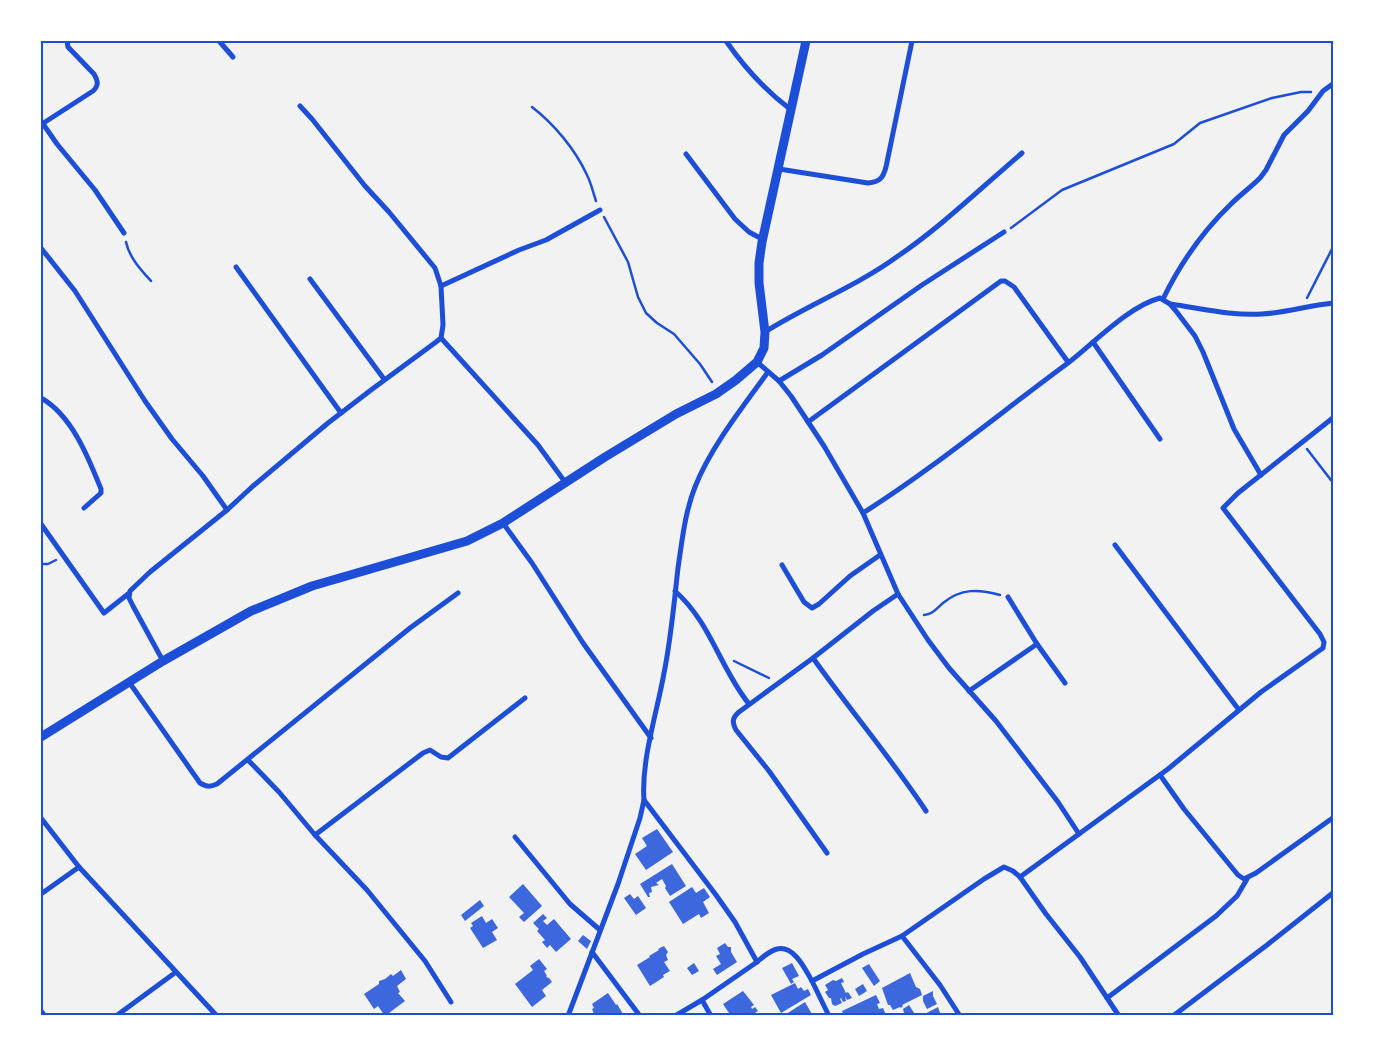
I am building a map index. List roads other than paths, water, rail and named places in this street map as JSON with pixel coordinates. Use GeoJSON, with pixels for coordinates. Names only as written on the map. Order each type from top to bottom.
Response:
{"type":"FeatureCollection","features":[{"type":"Feature","properties":{"kind":"street"},"geometry":{"type":"LineString","coordinates":[[67,41],[68,47],[94,74],[97,85],[93,91],[42,123],[95,190],[124,233]]}},
{"type":"Feature","properties":{"kind":"street"},"geometry":{"type":"LineString","coordinates":[[219,41],[233,57]]}},
{"type":"Feature","properties":{"kind":"street"},"geometry":{"type":"LineString","coordinates":[[726,41],[737,58],[769,92],[790,110]]}},
{"type":"Feature","properties":{"kind":"street"},"geometry":{"type":"LineString","coordinates":[[41,737],[163,661],[252,611],[312,586],[467,541],[503,523],[565,482],[676,414],[716,394],[757,362],[764,348],[765,332],[759,283],[762,239],[806,41]]}},
{"type":"Feature","properties":{"kind":"street"},"geometry":{"type":"LineString","coordinates":[[779,169],[868,182],[875,182],[881,179],[886,167],[912,41]]}},
{"type":"Feature","properties":{"kind":"street"},"geometry":{"type":"LineString","coordinates":[[1163,299],[1186,257],[1216,219],[1260,178],[1272,160],[1284,135],[1334,82]]}},
{"type":"Feature","properties":{"kind":"street"},"geometry":{"type":"LineString","coordinates":[[41,524],[104,613],[128,594],[140,581],[228,510],[252,486],[341,413],[441,338],[443,325],[441,286],[435,268],[300,106]]}},
{"type":"Feature","properties":{"kind":"street"},"geometry":{"type":"LineString","coordinates":[[765,332],[898,256],[1022,153]]}},
{"type":"Feature","properties":{"kind":"street"},"geometry":{"type":"LineString","coordinates":[[686,154],[735,219],[749,232],[762,239]]}},
{"type":"Feature","properties":{"kind":"street"},"geometry":{"type":"LineString","coordinates":[[441,286],[546,240],[600,210]]}},
{"type":"Feature","properties":{"kind":"street"},"geometry":{"type":"LineString","coordinates":[[779,381],[822,355],[922,285],[1004,232]]}},
{"type":"Feature","properties":{"kind":"street"},"geometry":{"type":"LineString","coordinates":[[41,248],[76,291],[145,401],[172,439],[228,510]]}},
{"type":"Feature","properties":{"kind":"street"},"geometry":{"type":"LineString","coordinates":[[236,267],[341,413]]}},
{"type":"Feature","properties":{"kind":"street"},"geometry":{"type":"LineString","coordinates":[[310,279],[384,379]]}},
{"type":"Feature","properties":{"kind":"street"},"geometry":{"type":"LineString","coordinates":[[808,422],[874,376],[1001,281],[1005,281],[1014,287],[1068,362]]}},
{"type":"Feature","properties":{"kind":"street"},"geometry":{"type":"LineString","coordinates":[[863,513],[911,481],[1124,317],[1157,299],[1163,299],[1170,304],[1195,336],[1234,429],[1260,475]]}},
{"type":"Feature","properties":{"kind":"street"},"geometry":{"type":"LineString","coordinates":[[1170,304],[1251,314],[1300,310],[1334,303]]}},
{"type":"Feature","properties":{"kind":"street"},"geometry":{"type":"LineString","coordinates":[[441,338],[538,445],[565,482]]}},
{"type":"Feature","properties":{"kind":"street"},"geometry":{"type":"LineString","coordinates":[[1093,342],[1160,439]]}},
{"type":"Feature","properties":{"kind":"street"},"geometry":{"type":"LineString","coordinates":[[757,362],[779,381],[808,422],[863,513],[898,594],[910,612],[949,668],[996,721],[1058,802],[1079,834]]}},
{"type":"Feature","properties":{"kind":"street"},"geometry":{"type":"LineString","coordinates":[[568,1016],[618,884],[640,818],[644,800],[643,790],[651,738],[664,672],[682,540],[695,487],[716,449],[768,372]]}},
{"type":"Feature","properties":{"kind":"street"},"geometry":{"type":"LineString","coordinates":[[41,398],[48,402],[62,416],[91,462],[101,493],[84,508]]}},
{"type":"Feature","properties":{"kind":"street"},"geometry":{"type":"LineString","coordinates":[[1020,877],[1160,776],[1260,692],[1320,651],[1324,646],[1320,634],[1224,509],[1225,504],[1334,417]]}},
{"type":"Feature","properties":{"kind":"street"},"geometry":{"type":"LineString","coordinates":[[503,523],[583,643],[651,738]]}},
{"type":"Feature","properties":{"kind":"street"},"geometry":{"type":"LineString","coordinates":[[1116,545],[1239,710]]}},
{"type":"Feature","properties":{"kind":"street"},"geometry":{"type":"LineString","coordinates":[[782,565],[804,602],[812,608],[850,576],[880,555]]}},
{"type":"Feature","properties":{"kind":"street"},"geometry":{"type":"LineString","coordinates":[[676,591],[692,607],[722,662],[749,704]]}},
{"type":"Feature","properties":{"kind":"street"},"geometry":{"type":"LineString","coordinates":[[129,682],[200,783],[211,787],[248,760],[410,628],[458,593]]}},
{"type":"Feature","properties":{"kind":"street"},"geometry":{"type":"LineString","coordinates":[[128,594],[163,661]]}},
{"type":"Feature","properties":{"kind":"street"},"geometry":{"type":"LineString","coordinates":[[828,853],[769,771],[736,730],[733,723],[734,717],[749,704],[814,658],[872,611],[898,594]]}},
{"type":"Feature","properties":{"kind":"street"},"geometry":{"type":"LineString","coordinates":[[1008,597],[1036,644],[1065,683]]}},
{"type":"Feature","properties":{"kind":"street"},"geometry":{"type":"LineString","coordinates":[[969,691],[1036,644]]}},
{"type":"Feature","properties":{"kind":"street"},"geometry":{"type":"LineString","coordinates":[[814,658],[899,771],[926,811]]}},
{"type":"Feature","properties":{"kind":"street"},"geometry":{"type":"LineString","coordinates":[[315,835],[423,753],[430,750],[441,757],[448,758],[525,698]]}},
{"type":"Feature","properties":{"kind":"street"},"geometry":{"type":"LineString","coordinates":[[248,760],[279,792],[315,835],[348,868],[395,924],[424,961],[451,1002]]}},
{"type":"Feature","properties":{"kind":"street"},"geometry":{"type":"LineString","coordinates":[[1160,776],[1184,810],[1238,875],[1247,879]]}},
{"type":"Feature","properties":{"kind":"street"},"geometry":{"type":"LineString","coordinates":[[644,800],[735,922],[757,962]]}},
{"type":"Feature","properties":{"kind":"street"},"geometry":{"type":"LineString","coordinates":[[1107,998],[1216,916],[1236,896],[1247,879],[1334,817]]}},
{"type":"Feature","properties":{"kind":"street"},"geometry":{"type":"LineString","coordinates":[[41,818],[79,867],[217,1016]]}},
{"type":"Feature","properties":{"kind":"street"},"geometry":{"type":"LineString","coordinates":[[515,837],[570,904],[600,930]]}},
{"type":"Feature","properties":{"kind":"street"},"geometry":{"type":"LineString","coordinates":[[41,894],[79,867]]}},
{"type":"Feature","properties":{"kind":"street"},"geometry":{"type":"LineString","coordinates":[[812,981],[902,936],[999,869],[1008,868],[1020,877],[1080,957],[1119,1016]]}},
{"type":"Feature","properties":{"kind":"street"},"geometry":{"type":"LineString","coordinates":[[1173,1016],[1334,892]]}},
{"type":"Feature","properties":{"kind":"street"},"geometry":{"type":"LineString","coordinates":[[902,936],[940,985],[960,1016]]}},
{"type":"Feature","properties":{"kind":"street"},"geometry":{"type":"LineString","coordinates":[[675,1016],[702,1000],[776,949],[788,950],[797,958],[812,981],[829,1016]]}},
{"type":"Feature","properties":{"kind":"street"},"geometry":{"type":"LineString","coordinates":[[592,952],[640,1016]]}},
{"type":"Feature","properties":{"kind":"street"},"geometry":{"type":"LineString","coordinates":[[116,1016],[176,972]]}},
{"type":"Feature","properties":{"kind":"street"},"geometry":{"type":"LineString","coordinates":[[702,1000],[711,1016]]}},
{"type":"Feature","properties":{"kind":"street"},"geometry":{"type":"LineString","coordinates":[[41,1011],[45,1016]]}}]}
